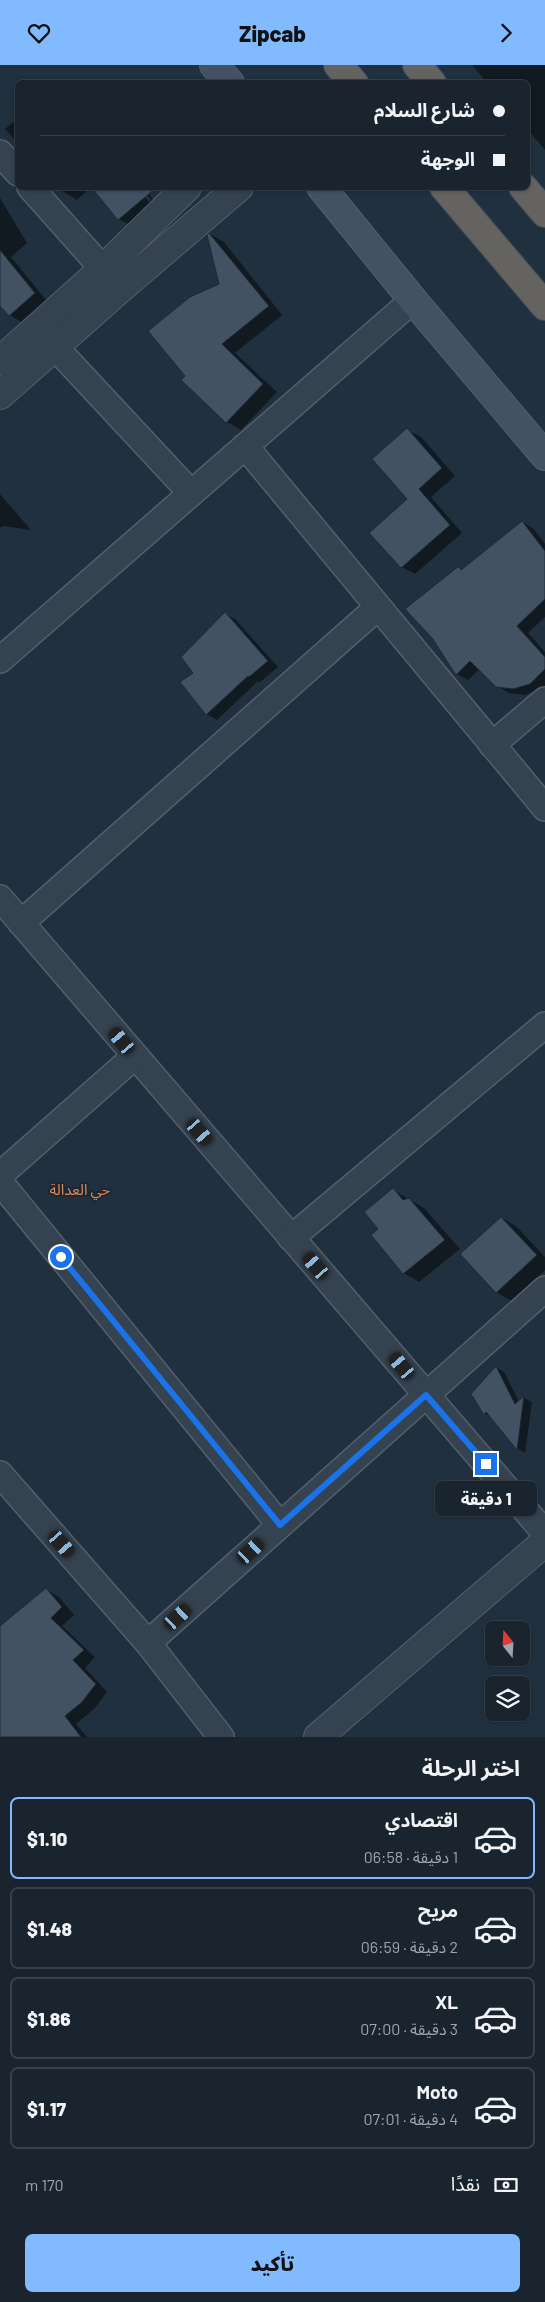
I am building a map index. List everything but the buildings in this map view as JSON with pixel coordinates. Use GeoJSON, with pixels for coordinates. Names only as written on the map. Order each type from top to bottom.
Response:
{"type":"FeatureCollection","features":[{"type":"Feature","properties":{"kind":"highway"},"geometry":{"type":"LineString","coordinates":[[417,65],[430,80]]}},
{"type":"Feature","properties":{"kind":"highway"},"geometry":{"type":"LineString","coordinates":[[447,190],[545,306]]}},
{"type":"Feature","properties":{"kind":"highway"},"geometry":{"type":"LineString","coordinates":[[526,190],[545,213]]}},
{"type":"Feature","properties":{"kind":"main road"},"geometry":{"type":"LineString","coordinates":[[214,65],[227,80]]}},
{"type":"Feature","properties":{"kind":"main road"},"geometry":{"type":"LineString","coordinates":[[323,190],[413,300],[545,455]]}},
{"type":"Feature","properties":{"kind":"street"},"geometry":{"type":"LineString","coordinates":[[0,153],[15,170]]}},
{"type":"Feature","properties":{"kind":"street"},"geometry":{"type":"LineString","coordinates":[[33,190],[103,269]]}},
{"type":"Feature","properties":{"kind":"street"},"geometry":{"type":"LineString","coordinates":[[3,378],[103,269],[185,190]]}},
{"type":"Feature","properties":{"kind":"street"},"geometry":{"type":"LineString","coordinates":[[3,378],[55,347],[236,190]]}},
{"type":"Feature","properties":{"kind":"street"},"geometry":{"type":"LineString","coordinates":[[0,660],[413,300]]}},
{"type":"Feature","properties":{"kind":"street"},"geometry":{"type":"LineString","coordinates":[[55,347],[191,493]]}},
{"type":"Feature","properties":{"kind":"street"},"geometry":{"type":"LineString","coordinates":[[245,446],[545,808]]}},
{"type":"Feature","properties":{"kind":"street"},"geometry":{"type":"LineString","coordinates":[[21,923],[378,607]]}},
{"type":"Feature","properties":{"kind":"street"},"geometry":{"type":"LineString","coordinates":[[492,745],[545,701]]}},
{"type":"Feature","properties":{"kind":"street"},"geometry":{"type":"LineString","coordinates":[[0,898],[545,1533]]}},
{"type":"Feature","properties":{"kind":"street"},"geometry":{"type":"LineString","coordinates":[[291,1238],[545,1025]]}},
{"type":"Feature","properties":{"kind":"street"},"geometry":{"type":"LineString","coordinates":[[0,1175],[135,1056]]}},
{"type":"Feature","properties":{"kind":"street"},"geometry":{"type":"LineString","coordinates":[[0,1182],[280,1525]]}},
{"type":"Feature","properties":{"kind":"street"},"geometry":{"type":"LineString","coordinates":[[148,1643],[545,1289]]}},
{"type":"Feature","properties":{"kind":"street"},"geometry":{"type":"LineString","coordinates":[[0,1474],[148,1643],[221,1737]]}},
{"type":"Feature","properties":{"kind":"street"},"geometry":{"type":"LineString","coordinates":[[318,1737],[545,1541]]}},
{"type":"Feature","properties":{"kind":"district","name":"حي العدالة"},"geometry":{"type":"Point","coordinates":[80,1189]}},
{"type":"Feature","properties":{"kind":"route"},"geometry":{"type":"LineString","coordinates":[[61,1257],[280,1525],[426,1395],[486,1464]]}}]}
